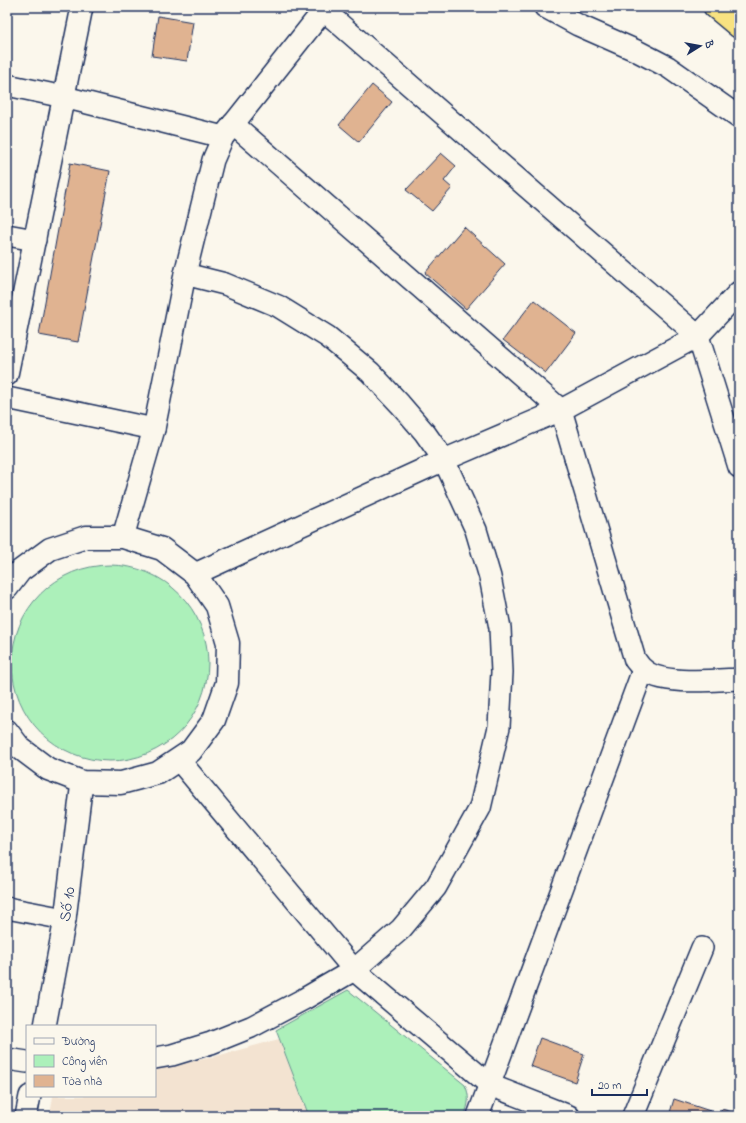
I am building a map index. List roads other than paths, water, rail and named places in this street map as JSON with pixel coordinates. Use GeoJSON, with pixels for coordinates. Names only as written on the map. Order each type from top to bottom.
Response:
{"type":"FeatureCollection","features":[{"type":"Feature","properties":{"kind":"highway"},"geometry":{"type":"LineString","coordinates":[[715,7],[739,27]]}},
{"type":"Feature","properties":{"kind":"street"},"geometry":{"type":"LineString","coordinates":[[7,375],[82,7]]}},
{"type":"Feature","properties":{"kind":"street"},"geometry":{"type":"LineString","coordinates":[[545,7],[578,25],[668,67],[739,117]]}},
{"type":"Feature","properties":{"kind":"street"},"geometry":{"type":"LineString","coordinates":[[123,537],[154,429],[185,274],[213,160],[228,130],[323,8],[698,336],[739,467]]}},
{"type":"Feature","properties":{"kind":"street"},"geometry":{"type":"LineString","coordinates":[[7,85],[228,130],[561,410],[636,660],[643,670],[655,677],[670,680],[739,679]]}},
{"type":"Feature","properties":{"kind":"street"},"geometry":{"type":"LineString","coordinates":[[7,235],[35,240]]}},
{"type":"Feature","properties":{"kind":"street"},"geometry":{"type":"LineString","coordinates":[[156,1058],[172,1055],[211,1043],[251,1027],[354,970],[400,929],[436,887],[480,808],[499,726],[502,672],[500,628],[490,576],[476,530],[444,460],[425,433],[370,372],[328,337],[278,306],[225,284],[185,274]]}},
{"type":"Feature","properties":{"kind":"street"},"geometry":{"type":"LineString","coordinates":[[195,574],[444,460],[561,410],[698,336],[739,292]]}},
{"type":"Feature","properties":{"kind":"street"},"geometry":{"type":"LineString","coordinates":[[7,398],[154,429]]}},
{"type":"Feature","properties":{"kind":"street"},"geometry":{"type":"LineString","coordinates":[[7,588],[20,571],[50,549],[86,537],[123,537],[162,549],[195,574],[217,606],[228,643],[227,683],[214,720],[191,751],[158,772],[121,783],[82,782],[48,769],[20,748],[7,731]]}},
{"type":"Feature","properties":{"kind":"street"},"geometry":{"type":"LineString","coordinates":[[478,1116],[643,670]]}},
{"type":"Feature","properties":{"kind":"street"},"geometry":{"type":"LineString","coordinates":[[179,760],[354,970],[490,1085],[569,1116]]}},
{"type":"Feature","properties":{"kind":"street","name":"Số 10"},"geometry":{"type":"LineString","coordinates":[[44,1025],[65,920],[82,782]]}},
{"type":"Feature","properties":{"kind":"street"},"geometry":{"type":"LineString","coordinates":[[7,908],[65,920]]}},
{"type":"Feature","properties":{"kind":"street"},"geometry":{"type":"LineString","coordinates":[[633,1116],[702,948]]}},
{"type":"Feature","properties":{"kind":"street"},"geometry":{"type":"LineString","coordinates":[[7,1059],[26,1062]]}},
{"type":"Feature","properties":{"kind":"street"},"geometry":{"type":"LineString","coordinates":[[26,1116],[30,1097]]}}]}
